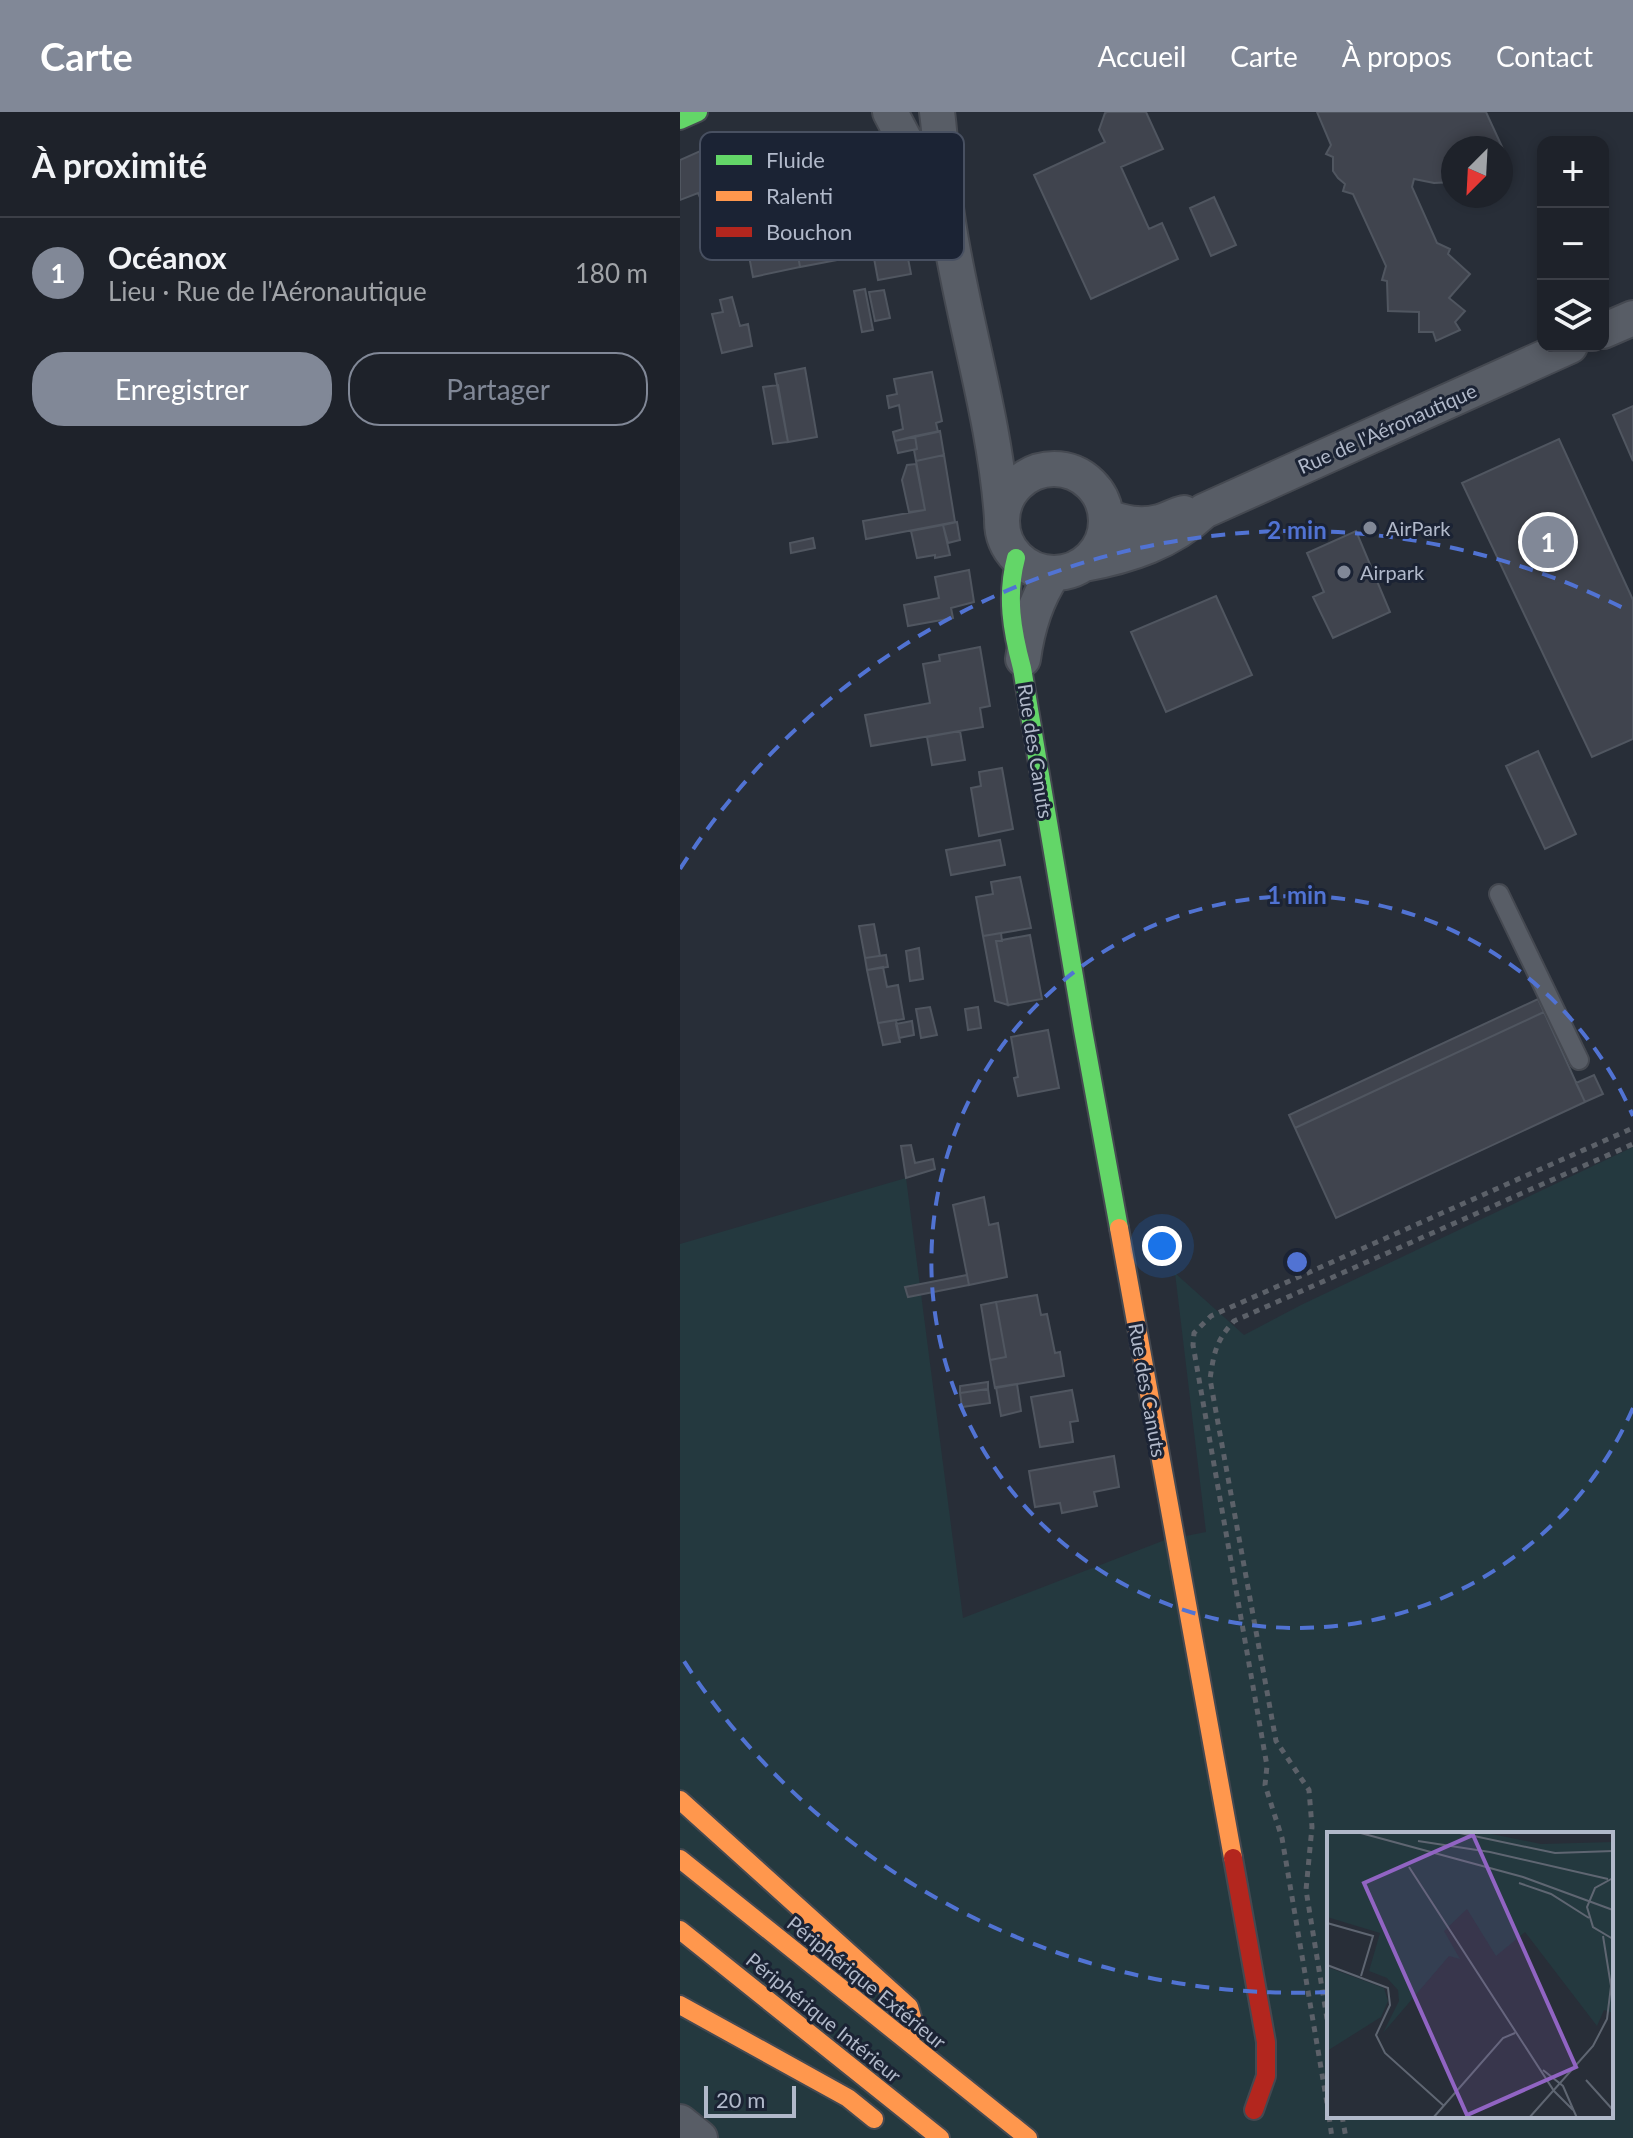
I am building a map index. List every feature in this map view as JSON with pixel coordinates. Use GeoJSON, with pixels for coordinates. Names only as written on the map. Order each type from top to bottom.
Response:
{"type":"FeatureCollection","features":[{"type":"Feature","properties":{"kind":"main road"},"geometry":{"type":"LineString","coordinates":[[680,120],[698,112]]}},
{"type":"Feature","properties":{"kind":"main road","name":"Rue des Canuts"},"geometry":{"type":"LineString","coordinates":[[1016,558],[1011,573],[1012,632],[1022,668],[1083,1030],[1266,2042],[1266,2076],[1254,2110]]}},
{"type":"Feature","properties":{"kind":"main road"},"geometry":{"type":"LineString","coordinates":[[680,1800],[909,2007],[922,2054]]}},
{"type":"Feature","properties":{"kind":"main road","name":"Périphérique Extérieur"},"geometry":{"type":"LineString","coordinates":[[680,1859],[1028,2138]]}},
{"type":"Feature","properties":{"kind":"main road","name":"Périphérique Intérieur"},"geometry":{"type":"LineString","coordinates":[[680,1930],[940,2138]]}},
{"type":"Feature","properties":{"kind":"main road"},"geometry":{"type":"LineString","coordinates":[[680,2005],[848,2098],[889,2130]]}},
{"type":"Feature","properties":{"kind":"street"},"geometry":{"type":"LineString","coordinates":[[890,112],[901,132]]}},
{"type":"Feature","properties":{"kind":"street"},"geometry":{"type":"LineString","coordinates":[[937,112],[940,132]]}},
{"type":"Feature","properties":{"kind":"street"},"geometry":{"type":"LineString","coordinates":[[956,260],[993,441],[1003,533],[1007,546],[1016,558],[1040,571],[1069,569],[1095,555],[1106,530],[1103,503],[1096,490],[1074,473],[1060,469],[1032,474],[1020,481],[1007,496],[1002,518]]}},
{"type":"Feature","properties":{"kind":"street"},"geometry":{"type":"LineString","coordinates":[[1609,328],[1633,318]]}},
{"type":"Feature","properties":{"kind":"street","name":"Rue de l'Aéronautique"},"geometry":{"type":"LineString","coordinates":[[1069,569],[1120,558],[1167,538],[1187,527],[1204,511],[1557,352]]}},
{"type":"Feature","properties":{"kind":"street","name":"Rue de l'Aéronautique"},"geometry":{"type":"LineString","coordinates":[[1106,517],[1127,524],[1141,524],[1160,522],[1181,513],[1204,511]]}},
{"type":"Feature","properties":{"kind":"street","name":"Rue des Canuts"},"geometry":{"type":"LineString","coordinates":[[1022,668],[1026,633],[1045,585],[1069,569]]}},
{"type":"Feature","properties":{"kind":"street"},"geometry":{"type":"LineString","coordinates":[[680,2122],[700,2138]]}},
{"type":"Feature","properties":{"kind":"lane"},"geometry":{"type":"LineString","coordinates":[[1499,894],[1579,1060]]}},
{"type":"Feature","properties":{"kind":"path"},"geometry":{"type":"LineString","coordinates":[[1327,2104],[1282,1838],[1265,1785],[1267,1766],[1195,1359],[1194,1333],[1211,1316],[1633,1128]]}},
{"type":"Feature","properties":{"kind":"path"},"geometry":{"type":"LineString","coordinates":[[1327,2019],[1306,1890],[1312,1827],[1309,1790],[1276,1741],[1210,1379],[1214,1351],[1234,1321],[1633,1144]]}},
{"type":"Feature","properties":{"kind":"path"},"geometry":{"type":"LineString","coordinates":[[1329,2118],[1332,2138]]}},
{"type":"Feature","properties":{"kind":"path"},"geometry":{"type":"LineString","coordinates":[[1342,2118],[1346,2138]]}},
{"type":"Feature","properties":{"kind":"green space"},"geometry":{"type":"Polygon","coordinates":[[[1633,1147],[1633,2138],[680,2138],[680,1244],[906,1178],[963,1618],[1165,1540],[1206,1532],[1175,1273],[1244,1335],[1633,1147]]]}},
{"type":"Feature","properties":{"kind":"building"},"geometry":{"type":"Polygon","coordinates":[[[1107,112],[1146,112],[1163,149],[1121,167],[1149,229],[1162,223],[1178,259],[1091,299],[1034,175],[1105,142],[1099,130],[1107,112]]]}},
{"type":"Feature","properties":{"kind":"building"},"geometry":{"type":"Polygon","coordinates":[[[1317,112],[1486,112],[1497,136],[1441,136],[1441,183],[1414,179],[1412,187],[1437,243],[1450,249],[1448,254],[1470,274],[1449,298],[1465,311],[1455,322],[1460,330],[1436,341],[1433,332],[1419,332],[1419,312],[1388,311],[1387,281],[1382,280],[1386,266],[1353,194],[1343,191],[1345,184],[1333,171],[1333,157],[1326,154],[1331,145],[1317,112]]]}},
{"type":"Feature","properties":{"kind":"building"},"geometry":{"type":"Polygon","coordinates":[[[700,151],[700,198],[698,193],[680,200],[680,160],[700,151]]]}},
{"type":"Feature","properties":{"kind":"building"},"geometry":{"type":"Polygon","coordinates":[[[1214,197],[1236,245],[1211,256],[1190,208],[1214,197]]]}},
{"type":"Feature","properties":{"kind":"building"},"geometry":{"type":"Polygon","coordinates":[[[750,260],[799,260],[800,267],[753,277],[750,260]]]}},
{"type":"Feature","properties":{"kind":"building"},"geometry":{"type":"Polygon","coordinates":[[[799,260],[837,260],[800,267],[799,260]]]}},
{"type":"Feature","properties":{"kind":"building"},"geometry":{"type":"Polygon","coordinates":[[[874,260],[908,260],[911,274],[878,280],[874,260]]]}},
{"type":"Feature","properties":{"kind":"building"},"geometry":{"type":"Polygon","coordinates":[[[865,289],[873,330],[862,332],[854,291],[865,289]]]}},
{"type":"Feature","properties":{"kind":"building"},"geometry":{"type":"Polygon","coordinates":[[[884,290],[890,318],[875,321],[869,292],[884,290]]]}},
{"type":"Feature","properties":{"kind":"building"},"geometry":{"type":"Polygon","coordinates":[[[732,297],[740,326],[748,324],[752,346],[722,353],[712,314],[723,312],[720,300],[732,297]]]}},
{"type":"Feature","properties":{"kind":"building"},"geometry":{"type":"Polygon","coordinates":[[[805,368],[817,437],[788,442],[775,374],[805,368]]]}},
{"type":"Feature","properties":{"kind":"building"},"geometry":{"type":"Polygon","coordinates":[[[932,372],[942,421],[936,423],[938,432],[895,441],[893,432],[903,429],[899,405],[889,408],[887,396],[897,394],[894,379],[932,372]]]}},
{"type":"Feature","properties":{"kind":"building"},"geometry":{"type":"Polygon","coordinates":[[[778,385],[788,442],[773,444],[763,387],[778,385]]]}},
{"type":"Feature","properties":{"kind":"building"},"geometry":{"type":"Polygon","coordinates":[[[1633,406],[1633,461],[1613,415],[1633,406]]]}},
{"type":"Feature","properties":{"kind":"building"},"geometry":{"type":"Polygon","coordinates":[[[940,431],[944,455],[916,461],[915,436],[940,431]]]}},
{"type":"Feature","properties":{"kind":"building"},"geometry":{"type":"Polygon","coordinates":[[[915,436],[917,449],[898,453],[895,441],[915,436]]]}},
{"type":"Feature","properties":{"kind":"building"},"geometry":{"type":"Polygon","coordinates":[[[1559,439],[1633,600],[1633,739],[1592,757],[1462,483],[1559,439]]]}},
{"type":"Feature","properties":{"kind":"building"},"geometry":{"type":"Polygon","coordinates":[[[944,455],[955,522],[866,539],[863,521],[925,510],[916,461],[944,455]]]}},
{"type":"Feature","properties":{"kind":"building"},"geometry":{"type":"Polygon","coordinates":[[[916,464],[925,510],[909,512],[902,480],[907,465],[916,464]]]}},
{"type":"Feature","properties":{"kind":"building"},"geometry":{"type":"Polygon","coordinates":[[[957,522],[960,540],[948,543],[943,525],[957,522]]]}},
{"type":"Feature","properties":{"kind":"building"},"geometry":{"type":"Polygon","coordinates":[[[943,525],[950,555],[917,558],[911,531],[943,525]]]}},
{"type":"Feature","properties":{"kind":"building","name":"Airpark"},"geometry":{"type":"Polygon","coordinates":[[[1356,531],[1390,612],[1333,638],[1313,597],[1324,592],[1307,553],[1356,531]]]}},
{"type":"Feature","properties":{"kind":"building"},"geometry":{"type":"Polygon","coordinates":[[[813,538],[815,548],[791,553],[790,543],[813,538]]]}},
{"type":"Feature","properties":{"kind":"building"},"geometry":{"type":"Polygon","coordinates":[[[969,570],[974,602],[951,608],[953,618],[908,626],[904,605],[939,598],[935,577],[969,570]]]}},
{"type":"Feature","properties":{"kind":"building"},"geometry":{"type":"Polygon","coordinates":[[[1216,596],[1252,675],[1166,712],[1131,632],[1216,596]]]}},
{"type":"Feature","properties":{"kind":"building"},"geometry":{"type":"Polygon","coordinates":[[[980,647],[990,706],[980,708],[983,727],[871,746],[865,715],[930,703],[923,664],[940,661],[939,655],[980,647]]]}},
{"type":"Feature","properties":{"kind":"building"},"geometry":{"type":"Polygon","coordinates":[[[960,731],[965,760],[932,765],[927,737],[960,731]]]}},
{"type":"Feature","properties":{"kind":"building"},"geometry":{"type":"Polygon","coordinates":[[[1538,751],[1576,834],[1545,849],[1506,766],[1538,751]]]}},
{"type":"Feature","properties":{"kind":"building"},"geometry":{"type":"Polygon","coordinates":[[[1002,768],[1013,829],[979,836],[971,788],[981,786],[979,772],[1002,768]]]}},
{"type":"Feature","properties":{"kind":"building"},"geometry":{"type":"Polygon","coordinates":[[[1000,840],[1005,865],[951,875],[946,850],[1000,840]]]}},
{"type":"Feature","properties":{"kind":"building"},"geometry":{"type":"Polygon","coordinates":[[[1020,877],[1031,928],[983,936],[976,897],[993,894],[991,882],[1020,877]]]}},
{"type":"Feature","properties":{"kind":"building"},"geometry":{"type":"Polygon","coordinates":[[[874,924],[880,956],[865,958],[859,926],[874,924]]]}},
{"type":"Feature","properties":{"kind":"building"},"geometry":{"type":"Polygon","coordinates":[[[1001,933],[1002,941],[996,941],[1008,1005],[995,1001],[983,936],[1001,933]]]}},
{"type":"Feature","properties":{"kind":"building"},"geometry":{"type":"Polygon","coordinates":[[[1030,935],[1042,999],[1008,1005],[996,941],[1030,935]]]}},
{"type":"Feature","properties":{"kind":"building"},"geometry":{"type":"Polygon","coordinates":[[[919,948],[923,979],[910,981],[906,951],[919,948]]]}},
{"type":"Feature","properties":{"kind":"building"},"geometry":{"type":"Polygon","coordinates":[[[886,955],[888,967],[867,970],[865,958],[886,955]]]}},
{"type":"Feature","properties":{"kind":"building"},"geometry":{"type":"Polygon","coordinates":[[[883,967],[887,987],[898,985],[904,1019],[878,1023],[867,970],[883,967]]]}},
{"type":"Feature","properties":{"kind":"building"},"geometry":{"type":"Polygon","coordinates":[[[1538,999],[1544,1012],[1295,1128],[1289,1115],[1538,999]]]}},
{"type":"Feature","properties":{"kind":"building"},"geometry":{"type":"Polygon","coordinates":[[[930,1007],[937,1035],[921,1038],[916,1009],[930,1007]]]}},
{"type":"Feature","properties":{"kind":"building"},"geometry":{"type":"Polygon","coordinates":[[[978,1007],[981,1028],[968,1030],[965,1009],[978,1007]]]}},
{"type":"Feature","properties":{"kind":"building"},"geometry":{"type":"Polygon","coordinates":[[[1544,1012],[1585,1102],[1336,1218],[1295,1128],[1544,1012]]]}},
{"type":"Feature","properties":{"kind":"building"},"geometry":{"type":"Polygon","coordinates":[[[896,1020],[900,1042],[883,1045],[878,1023],[896,1020]]]}},
{"type":"Feature","properties":{"kind":"building"},"geometry":{"type":"Polygon","coordinates":[[[912,1021],[914,1035],[899,1038],[896,1024],[912,1021]]]}},
{"type":"Feature","properties":{"kind":"building"},"geometry":{"type":"Polygon","coordinates":[[[1048,1030],[1059,1088],[1018,1096],[1011,1037],[1048,1030]]]}},
{"type":"Feature","properties":{"kind":"building"},"geometry":{"type":"Polygon","coordinates":[[[1594,1075],[1603,1094],[1585,1102],[1576,1083],[1594,1075]]]}},
{"type":"Feature","properties":{"kind":"building"},"geometry":{"type":"Polygon","coordinates":[[[911,1145],[915,1163],[933,1159],[935,1169],[906,1178],[901,1146],[911,1145]]]}},
{"type":"Feature","properties":{"kind":"building"},"geometry":{"type":"Polygon","coordinates":[[[984,1197],[989,1225],[998,1223],[1007,1277],[969,1285],[953,1205],[984,1197]]]}},
{"type":"Feature","properties":{"kind":"building"},"geometry":{"type":"Polygon","coordinates":[[[967,1275],[969,1285],[908,1297],[905,1287],[967,1275]]]}},
{"type":"Feature","properties":{"kind":"building"},"geometry":{"type":"Polygon","coordinates":[[[1037,1295],[1041,1315],[1047,1314],[1055,1353],[1060,1352],[1064,1376],[995,1388],[990,1360],[1006,1357],[996,1302],[1037,1295]]]}},
{"type":"Feature","properties":{"kind":"building"},"geometry":{"type":"Polygon","coordinates":[[[996,1302],[1006,1357],[990,1360],[981,1305],[996,1302]]]}},
{"type":"Feature","properties":{"kind":"building"},"geometry":{"type":"Polygon","coordinates":[[[988,1382],[988,1389],[960,1393],[960,1386],[988,1382]]]}},
{"type":"Feature","properties":{"kind":"building"},"geometry":{"type":"Polygon","coordinates":[[[1017,1384],[1021,1411],[1001,1416],[996,1387],[1017,1384]]]}},
{"type":"Feature","properties":{"kind":"building"},"geometry":{"type":"Polygon","coordinates":[[[988,1389],[990,1403],[962,1407],[960,1393],[988,1389]]]}},
{"type":"Feature","properties":{"kind":"building"},"geometry":{"type":"Polygon","coordinates":[[[1072,1390],[1078,1421],[1070,1422],[1073,1442],[1040,1447],[1031,1397],[1072,1390]]]}},
{"type":"Feature","properties":{"kind":"building"},"geometry":{"type":"Polygon","coordinates":[[[1114,1456],[1119,1487],[1094,1492],[1097,1506],[1062,1513],[1060,1503],[1035,1507],[1029,1471],[1114,1456]]]}},
{"type":"Feature","properties":{"kind":"traffic: fast"},"geometry":{"type":"LineString","coordinates":[[680,120],[698,112]]}},
{"type":"Feature","properties":{"kind":"traffic: fast"},"geometry":{"type":"LineString","coordinates":[[1016,558],[1011,586],[1013,627],[1119,1228]]}},
{"type":"Feature","properties":{"kind":"traffic: slow"},"geometry":{"type":"LineString","coordinates":[[1119,1228],[1233,1858]]}},
{"type":"Feature","properties":{"kind":"traffic: slow"},"geometry":{"type":"LineString","coordinates":[[680,1800],[909,2007],[916,2031]]}},
{"type":"Feature","properties":{"kind":"traffic: slow"},"geometry":{"type":"LineString","coordinates":[[680,1859],[1028,2138]]}},
{"type":"Feature","properties":{"kind":"traffic: slow"},"geometry":{"type":"LineString","coordinates":[[680,1930],[940,2138]]}},
{"type":"Feature","properties":{"kind":"traffic: slow"},"geometry":{"type":"LineString","coordinates":[[680,2005],[848,2098],[874,2119]]}},
{"type":"Feature","properties":{"kind":"traffic: jam"},"geometry":{"type":"LineString","coordinates":[[1233,1858],[1266,2042],[1266,2076],[1254,2110]]}},
{"type":"Feature","properties":{"kind":"place","name":"AirPark"},"geometry":{"type":"Point","coordinates":[1370,528]}},
{"type":"Feature","properties":{"kind":"place","name":"Océanox"},"geometry":{"type":"Point","coordinates":[1548,542]}},
{"type":"Feature","properties":{"kind":"place","name":"Airpark"},"geometry":{"type":"Point","coordinates":[1344,572]}}]}
